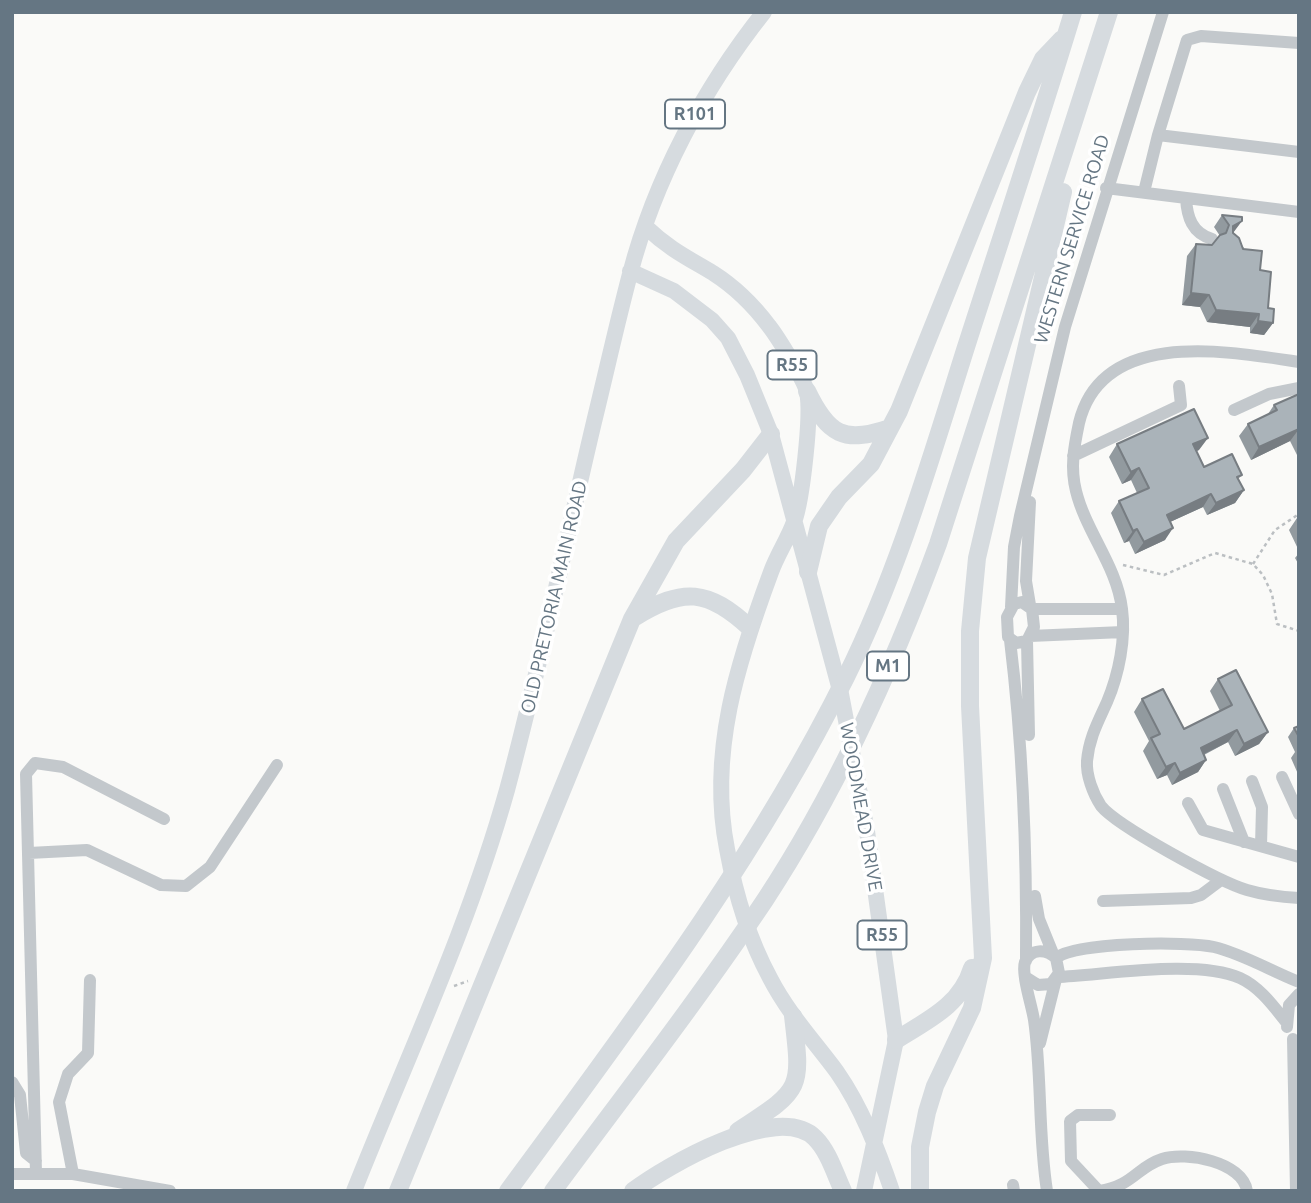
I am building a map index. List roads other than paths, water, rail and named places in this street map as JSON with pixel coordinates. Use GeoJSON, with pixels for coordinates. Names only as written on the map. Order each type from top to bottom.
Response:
{"type":"FeatureCollection","features":[{"type":"Feature","properties":{"kind":"highway","name":"M1"},"geometry":{"type":"LineString","coordinates":[[508,1191],[676,963],[789,786],[847,675],[883,593],[923,484],[1073,12]]}},
{"type":"Feature","properties":{"kind":"highway","name":"M1"},"geometry":{"type":"LineString","coordinates":[[553,1191],[765,899],[853,744],[913,612],[938,544],[1109,12]]}},
{"type":"Feature","properties":{"kind":"highway"},"geometry":{"type":"LineString","coordinates":[[808,572],[819,526],[839,497],[871,464],[890,428],[1027,92],[1043,59],[1067,34]]}},
{"type":"Feature","properties":{"kind":"highway"},"geometry":{"type":"LineString","coordinates":[[920,1191],[920,1147],[927,1112],[972,1008],[982,970],[970,706],[970,631],[977,558],[1055,225],[1086,110],[1089,76]]}},
{"type":"Feature","properties":{"kind":"highway"},"geometry":{"type":"LineString","coordinates":[[807,391],[819,415],[845,436],[865,437],[890,428]]}},
{"type":"Feature","properties":{"kind":"highway"},"geometry":{"type":"LineString","coordinates":[[398,1191],[632,619],[676,541],[743,470],[771,434]]}},
{"type":"Feature","properties":{"kind":"highway"},"geometry":{"type":"LineString","coordinates":[[632,619],[662,601],[696,596],[715,601],[732,610],[750,628]]}},
{"type":"Feature","properties":{"kind":"highway"},"geometry":{"type":"LineString","coordinates":[[897,1040],[948,1007],[966,986],[973,963],[981,909]]}},
{"type":"Feature","properties":{"kind":"highway"},"geometry":{"type":"LineString","coordinates":[[633,1191],[726,1138],[765,1113],[792,1090],[799,1068],[793,1016]]}},
{"type":"Feature","properties":{"kind":"highway"},"geometry":{"type":"LineString","coordinates":[[726,1138],[783,1127],[814,1136],[843,1191]]}},
{"type":"Feature","properties":{"kind":"main road","name":"OLD PRETORIA MAIN ROAD"},"geometry":{"type":"LineString","coordinates":[[354,1191],[398,1080],[438,992],[480,880],[533,693],[630,271],[676,151],[730,55],[764,12]]}},
{"type":"Feature","properties":{"kind":"main road","name":"R55"},"geometry":{"type":"LineString","coordinates":[[646,227],[677,254],[714,274],[747,300],[771,328],[807,391]]}},
{"type":"Feature","properties":{"kind":"main road","name":"WOODMEAD DRIVE"},"geometry":{"type":"LineString","coordinates":[[630,271],[674,291],[712,320],[728,338],[747,375],[771,434],[841,694],[867,831],[897,1040],[890,1078],[873,1138],[864,1191]]}},
{"type":"Feature","properties":{"kind":"main road","name":"WOODMEAD DRIVE"},"geometry":{"type":"LineString","coordinates":[[807,391],[805,466],[794,521],[775,561],[750,628],[722,737],[720,800],[726,848],[739,902],[770,978],[793,1016],[838,1074],[873,1138],[892,1191]]}},
{"type":"Feature","properties":{"kind":"street","name":"WESTERN SERVICE ROAD"},"geometry":{"type":"LineString","coordinates":[[1011,607],[1014,547],[1065,327],[1106,188],[1163,12]]}},
{"type":"Feature","properties":{"kind":"street"},"geometry":{"type":"LineString","coordinates":[[1144,192],[1187,40],[1200,36],[1299,43]]}},
{"type":"Feature","properties":{"kind":"street"},"geometry":{"type":"LineString","coordinates":[[1158,135],[1299,152]]}},
{"type":"Feature","properties":{"kind":"street"},"geometry":{"type":"LineString","coordinates":[[1106,188],[1299,212]]}},
{"type":"Feature","properties":{"kind":"street"},"geometry":{"type":"LineString","coordinates":[[1186,198],[1190,221],[1196,231],[1212,239]]}},
{"type":"Feature","properties":{"kind":"street"},"geometry":{"type":"LineString","coordinates":[[1299,362],[1224,351],[1177,353],[1131,363],[1106,376],[1087,398],[1072,469],[1082,509],[1109,564],[1122,609],[1123,632],[1118,670],[1089,746],[1087,765],[1095,796],[1108,813],[1221,880],[1259,894],[1299,898]]}},
{"type":"Feature","properties":{"kind":"street"},"geometry":{"type":"LineString","coordinates":[[1073,456],[1181,405],[1183,401],[1179,386]]}},
{"type":"Feature","properties":{"kind":"street"},"geometry":{"type":"LineString","coordinates":[[1234,410],[1269,394],[1299,388]]}},
{"type":"Feature","properties":{"kind":"street","name":"WESTERN SERVICE ROAD"},"geometry":{"type":"LineString","coordinates":[[1030,481],[1027,581],[1031,607]]}},
{"type":"Feature","properties":{"kind":"street"},"geometry":{"type":"LineString","coordinates":[[1048,1191],[1037,1058],[1027,978],[1027,833],[1021,733],[1010,640],[1006,627],[1011,607],[1022,602],[1031,607],[1122,609]]}},
{"type":"Feature","properties":{"kind":"street"},"geometry":{"type":"LineString","coordinates":[[1031,607],[1034,627],[1029,638],[1036,909],[1059,967],[1037,1058]]}},
{"type":"Feature","properties":{"kind":"street"},"geometry":{"type":"LineString","coordinates":[[1010,640],[1021,643],[1029,638],[1123,632]]}},
{"type":"Feature","properties":{"kind":"street"},"geometry":{"type":"LineString","coordinates":[[36,1167],[26,774],[35,763],[63,767],[164,819]]}},
{"type":"Feature","properties":{"kind":"street"},"geometry":{"type":"LineString","coordinates":[[29,853],[87,850],[161,885],[186,886],[211,867],[277,765]]}},
{"type":"Feature","properties":{"kind":"street"},"geometry":{"type":"LineString","coordinates":[[1282,777],[1299,814]]}},
{"type":"Feature","properties":{"kind":"street"},"geometry":{"type":"LineString","coordinates":[[1252,781],[1262,807],[1261,846]]}},
{"type":"Feature","properties":{"kind":"street"},"geometry":{"type":"LineString","coordinates":[[1223,789],[1244,842]]}},
{"type":"Feature","properties":{"kind":"street"},"geometry":{"type":"LineString","coordinates":[[1188,803],[1203,830],[1299,857]]}},
{"type":"Feature","properties":{"kind":"street"},"geometry":{"type":"LineString","coordinates":[[1103,901],[1191,898],[1207,892],[1221,880]]}},
{"type":"Feature","properties":{"kind":"street"},"geometry":{"type":"LineString","coordinates":[[1055,957],[1081,947],[1201,945],[1234,953],[1299,982]]}},
{"type":"Feature","properties":{"kind":"street"},"geometry":{"type":"LineString","coordinates":[[1198,971],[1201,945]]}},
{"type":"Feature","properties":{"kind":"street"},"geometry":{"type":"LineString","coordinates":[[1026,961],[1036,952],[1045,951],[1055,957]]}},
{"type":"Feature","properties":{"kind":"street"},"geometry":{"type":"LineString","coordinates":[[1027,978],[1041,986],[1056,978],[1198,971],[1239,978],[1269,1001],[1287,1023],[1296,1042],[1296,1191]]}},
{"type":"Feature","properties":{"kind":"street"},"geometry":{"type":"LineString","coordinates":[[72,1174],[58,1102],[68,1074],[88,1053],[90,980]]}},
{"type":"Feature","properties":{"kind":"street"},"geometry":{"type":"LineString","coordinates":[[1287,1023],[1289,1005],[1299,994]]}},
{"type":"Feature","properties":{"kind":"street"},"geometry":{"type":"LineString","coordinates":[[12,1082],[20,1095],[26,1153],[36,1167]]}},
{"type":"Feature","properties":{"kind":"street"},"geometry":{"type":"LineString","coordinates":[[1110,1115],[1078,1115],[1070,1121],[1071,1161],[1099,1191],[1122,1185],[1152,1163],[1175,1157],[1217,1162],[1239,1173],[1247,1191]]}},
{"type":"Feature","properties":{"kind":"street"},"geometry":{"type":"LineString","coordinates":[[12,1174],[36,1167],[170,1191]]}}]}
